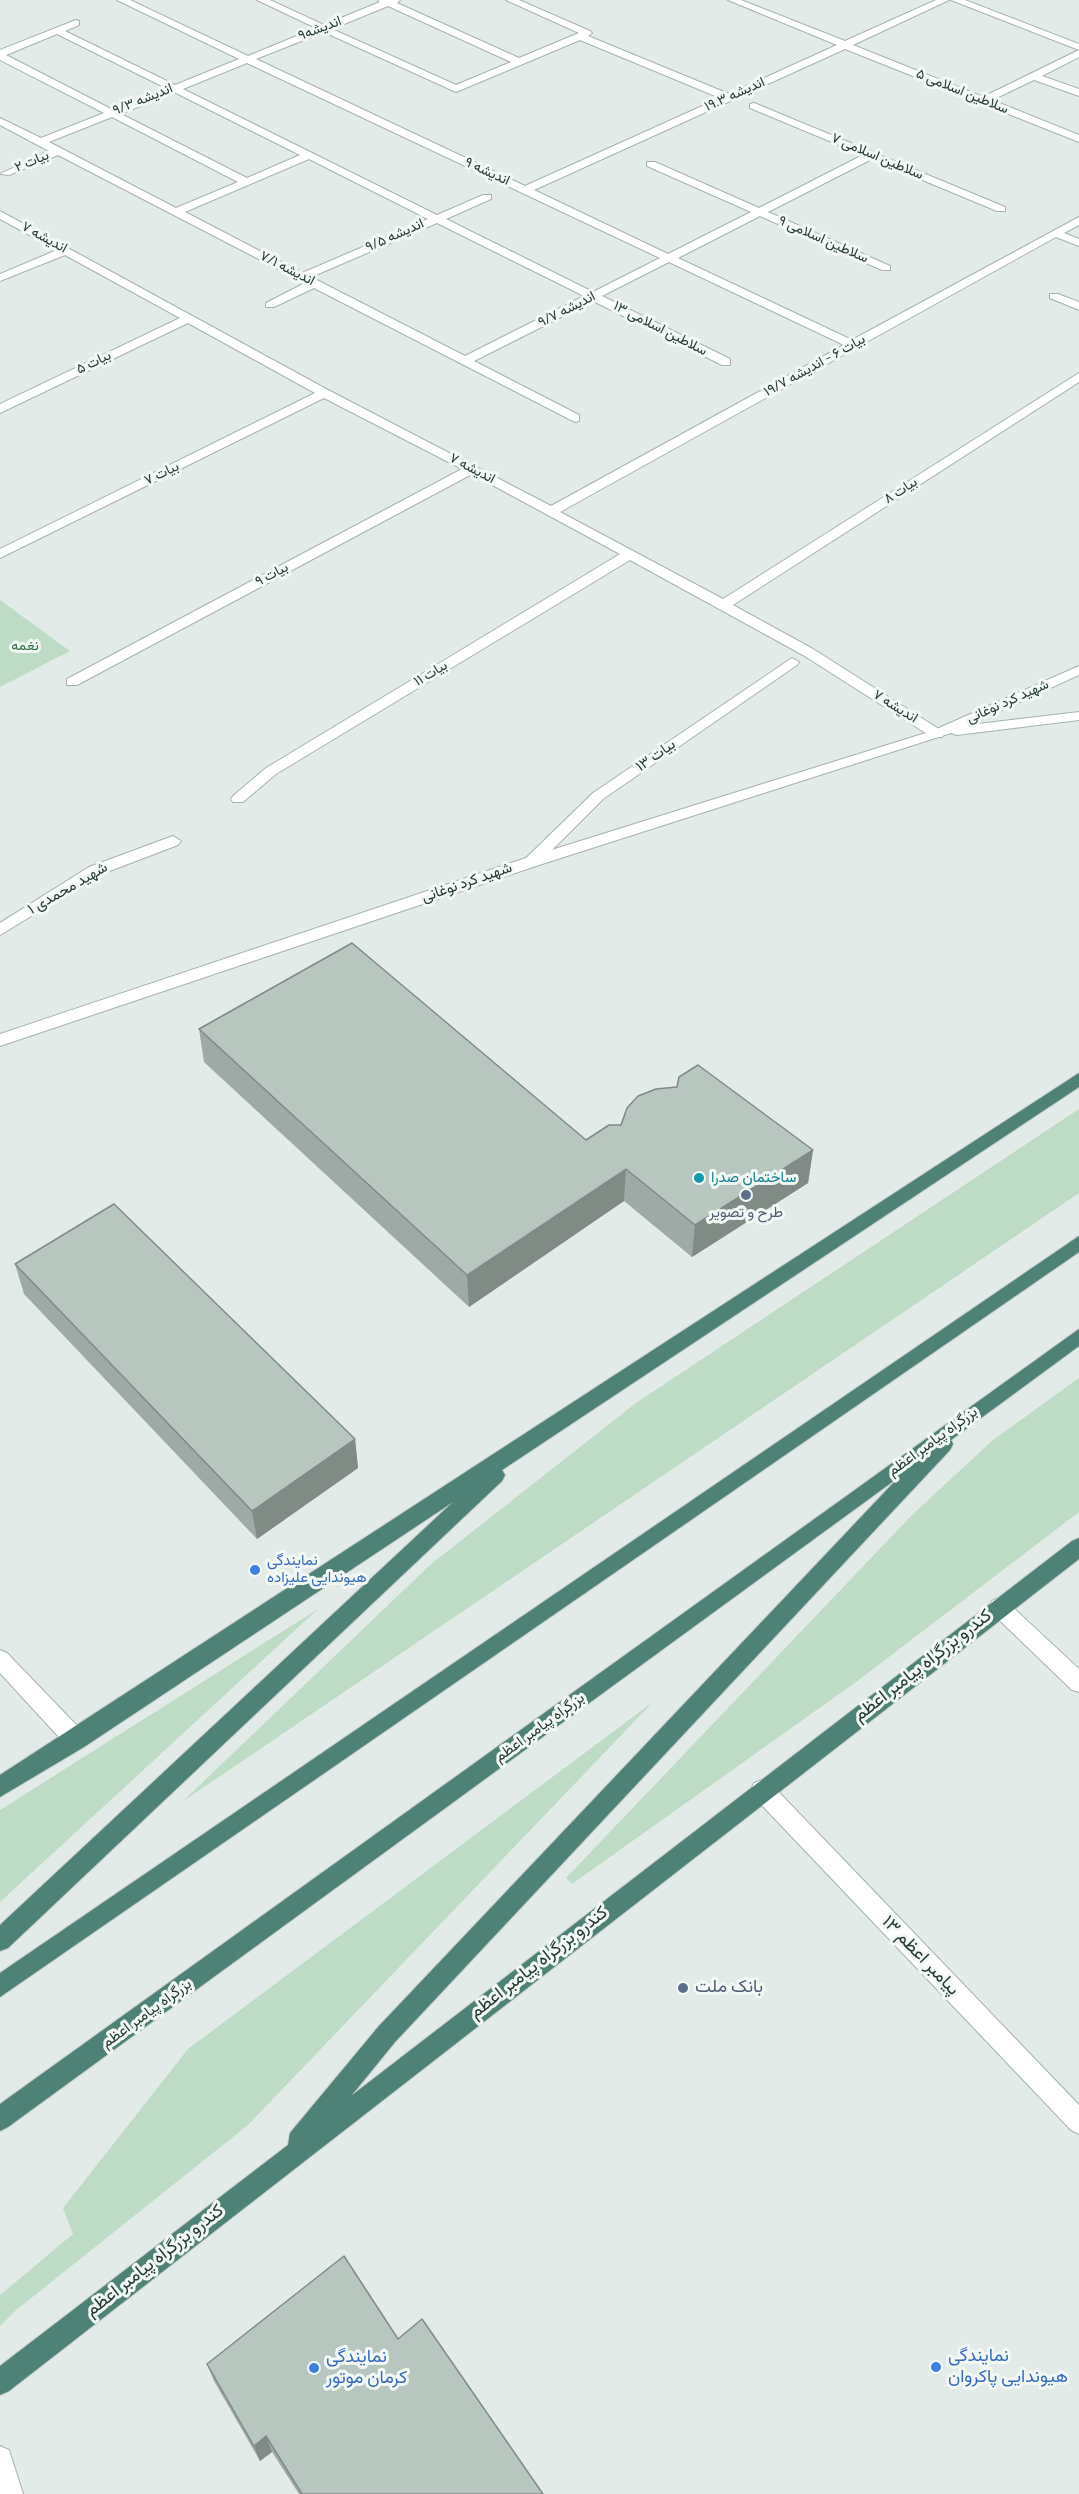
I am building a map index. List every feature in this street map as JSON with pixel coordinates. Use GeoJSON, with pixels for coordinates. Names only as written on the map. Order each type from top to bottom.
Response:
{"type":"FeatureCollection","features":[{"type":"Feature","properties":{"kind":"highway"},"geometry":{"type":"LineString","coordinates":[[0,1786],[76,1740],[1079,1079]]}},
{"type":"Feature","properties":{"kind":"highway"},"geometry":{"type":"LineString","coordinates":[[0,1986],[1079,1243]]}},
{"type":"Feature","properties":{"kind":"highway","name":"بزرگراه پیامبر اعظم"},"geometry":{"type":"LineString","coordinates":[[0,2119],[1079,1336]]}},
{"type":"Feature","properties":{"kind":"highway"},"geometry":{"type":"LineString","coordinates":[[275,2168],[387,2034],[974,1412]]}},
{"type":"Feature","properties":{"kind":"highway"},"geometry":{"type":"LineString","coordinates":[[0,1940],[531,1441]]}},
{"type":"Feature","properties":{"kind":"highway","name":"کندرو بزرگراه پیامبر اعظم"},"geometry":{"type":"LineString","coordinates":[[0,2382],[762,1790],[1079,1547]]}},
{"type":"Feature","properties":{"kind":"street","name":"اندیشه ۹"},"geometry":{"type":"LineString","coordinates":[[122,0],[853,345]]}},
{"type":"Feature","properties":{"kind":"street"},"geometry":{"type":"LineString","coordinates":[[262,0],[456,89],[587,33],[511,0]]}},
{"type":"Feature","properties":{"kind":"street","name":"سلاطین اسلامی ۵"},"geometry":{"type":"LineString","coordinates":[[733,0],[1079,139]]}},
{"type":"Feature","properties":{"kind":"street","name":"اندیشه ۱۹.۳"},"geometry":{"type":"LineString","coordinates":[[526,190],[944,0]]}},
{"type":"Feature","properties":{"kind":"street"},"geometry":{"type":"LineString","coordinates":[[956,0],[1079,47]]}},
{"type":"Feature","properties":{"kind":"street","name":"اندیشه۹"},"geometry":{"type":"LineString","coordinates":[[245,58],[389,1]]}},
{"type":"Feature","properties":{"kind":"street"},"geometry":{"type":"LineString","coordinates":[[389,1],[519,62]]}},
{"type":"Feature","properties":{"kind":"street"},"geometry":{"type":"LineString","coordinates":[[0,55],[76,22]]}},
{"type":"Feature","properties":{"kind":"street","name":"سلاطین اسلامی ۱۳"},"geometry":{"type":"LineString","coordinates":[[57,31],[175,87],[726,362]]}},
{"type":"Feature","properties":{"kind":"street"},"geometry":{"type":"LineString","coordinates":[[579,36],[729,98]]}},
{"type":"Feature","properties":{"kind":"street"},"geometry":{"type":"LineString","coordinates":[[983,101],[1079,53]]}},
{"type":"Feature","properties":{"kind":"street"},"geometry":{"type":"LineString","coordinates":[[0,55],[246,182]]}},
{"type":"Feature","properties":{"kind":"street","name":"اندیشه ۹/۳"},"geometry":{"type":"LineString","coordinates":[[41,142],[245,58]]}},
{"type":"Feature","properties":{"kind":"street"},"geometry":{"type":"LineString","coordinates":[[0,69],[15,63]]}},
{"type":"Feature","properties":{"kind":"street"},"geometry":{"type":"LineString","coordinates":[[1033,76],[1079,93]]}},
{"type":"Feature","properties":{"kind":"street","name":"سلاطین اسلامی ۷"},"geometry":{"type":"LineString","coordinates":[[754,106],[1001,209]]}},
{"type":"Feature","properties":{"kind":"street","name":"اندیشه ۷/۱"},"geometry":{"type":"LineString","coordinates":[[0,121],[574,418]]}},
{"type":"Feature","properties":{"kind":"street","name":"بیات ۲"},"geometry":{"type":"LineString","coordinates":[[5,173],[58,150]]}},
{"type":"Feature","properties":{"kind":"street"},"geometry":{"type":"LineString","coordinates":[[176,212],[310,155]]}},
{"type":"Feature","properties":{"kind":"street","name":"اندیشه ۹/۷"},"geometry":{"type":"LineString","coordinates":[[465,361],[872,155]]}},
{"type":"Feature","properties":{"kind":"street","name":"سلاطین اسلامی ۹"},"geometry":{"type":"LineString","coordinates":[[651,164],[886,268]]}},
{"type":"Feature","properties":{"kind":"street","name":"اندیشه ۹/۵"},"geometry":{"type":"LineString","coordinates":[[302,277],[487,197]]}},
{"type":"Feature","properties":{"kind":"street","name":"اندیشه ۷"},"geometry":{"type":"LineString","coordinates":[[0,214],[324,393],[472,469],[808,652],[937,734]]}},
{"type":"Feature","properties":{"kind":"street","name":"بیات ۶ - اندیشه ۱۹/۷"},"geometry":{"type":"LineString","coordinates":[[550,512],[1079,220]]}},
{"type":"Feature","properties":{"kind":"street"},"geometry":{"type":"LineString","coordinates":[[1055,233],[1079,243]]}},
{"type":"Feature","properties":{"kind":"street"},"geometry":{"type":"LineString","coordinates":[[0,278],[66,250]]}},
{"type":"Feature","properties":{"kind":"street"},"geometry":{"type":"LineString","coordinates":[[270,304],[315,283]]}},
{"type":"Feature","properties":{"kind":"street"},"geometry":{"type":"LineString","coordinates":[[1054,296],[1079,306]]}},
{"type":"Feature","properties":{"kind":"street","name":"بیات ۵"},"geometry":{"type":"LineString","coordinates":[[0,409],[189,318]]}},
{"type":"Feature","properties":{"kind":"street","name":"بیات ۸"},"geometry":{"type":"LineString","coordinates":[[723,605],[1079,377]]}},
{"type":"Feature","properties":{"kind":"street","name":"بیات ۷"},"geometry":{"type":"LineString","coordinates":[[0,554],[324,393]]}},
{"type":"Feature","properties":{"kind":"street","name":"بیات ۹"},"geometry":{"type":"LineString","coordinates":[[72,682],[472,469]]}},
{"type":"Feature","properties":{"kind":"street","name":"بیات ۱۱"},"geometry":{"type":"LineString","coordinates":[[238,799],[271,771],[628,555]]}},
{"type":"Feature","properties":{"kind":"street","name":"بیات ۱۳"},"geometry":{"type":"LineString","coordinates":[[531,862],[598,796],[792,662]]}},
{"type":"Feature","properties":{"kind":"street","name":"شهید کرد نوغانی"},"geometry":{"type":"LineString","coordinates":[[0,1040],[531,862],[937,734],[1079,670]]}},
{"type":"Feature","properties":{"kind":"street","name":"شهید کرد نوغانی"},"geometry":{"type":"LineString","coordinates":[[937,734],[1079,716]]}},
{"type":"Feature","properties":{"kind":"street","name":"شهید محمدی ۱"},"geometry":{"type":"LineString","coordinates":[[0,930],[94,871],[173,841]]}},
{"type":"Feature","properties":{"kind":"street"},"geometry":{"type":"LineString","coordinates":[[999,1607],[1079,1683]]}},
{"type":"Feature","properties":{"kind":"street"},"geometry":{"type":"LineString","coordinates":[[0,1659],[76,1740]]}},
{"type":"Feature","properties":{"kind":"street","name":"پیامبر اعظم ۱۳"},"geometry":{"type":"LineString","coordinates":[[762,1790],[1079,2122]]}},
{"type":"Feature","properties":{"kind":"street"},"geometry":{"type":"LineString","coordinates":[[0,2459],[10,2494]]}},
{"type":"Feature","properties":{"kind":"green space","name":"نغمه"},"geometry":{"type":"Polygon","coordinates":[[[0,600],[70,651],[0,687],[0,600]]]}},
{"type":"Feature","properties":{"kind":"green space"},"geometry":{"type":"Polygon","coordinates":[[[1079,1109],[1079,1193],[182,1802],[430,1565],[636,1403],[1079,1109]]]}},
{"type":"Feature","properties":{"kind":"green space"},"geometry":{"type":"Polygon","coordinates":[[[1079,1378],[1079,1512],[856,1682],[572,1884],[566,1878],[912,1515],[993,1440],[1079,1378]]]}},
{"type":"Feature","properties":{"kind":"green space"},"geometry":{"type":"Polygon","coordinates":[[[318,1609],[0,1902],[0,1810],[318,1609]]]}},
{"type":"Feature","properties":{"kind":"green space"},"geometry":{"type":"Polygon","coordinates":[[[653,1702],[248,2125],[15,2311],[0,2326],[0,2295],[73,2234],[63,2208],[188,2049],[653,1702]]]}},
{"type":"Feature","properties":{"kind":"building"},"geometry":{"type":"Polygon","coordinates":[[[352,943],[586,1140],[609,1125],[621,1125],[627,1108],[638,1096],[656,1089],[677,1087],[679,1077],[698,1065],[813,1150],[695,1225],[626,1169],[467,1275],[199,1029],[352,943]]]}},
{"type":"Feature","properties":{"kind":"building"},"geometry":{"type":"Polygon","coordinates":[[[114,1204],[355,1439],[252,1511],[15,1264],[114,1204]]]}},
{"type":"Feature","properties":{"kind":"building"},"geometry":{"type":"Polygon","coordinates":[[[344,2256],[398,2339],[422,2319],[543,2494],[302,2494],[266,2436],[254,2446],[207,2364],[344,2256]]]}},
{"type":"Feature","properties":{"kind":"place","name":"ساختمان صدرا"},"geometry":{"type":"Point","coordinates":[699,1178]}},
{"type":"Feature","properties":{"kind":"place","name":"طرح و تصویر"},"geometry":{"type":"Point","coordinates":[746,1195]}},
{"type":"Feature","properties":{"kind":"place","name":"نمایندگی هیوندایی علیزاده"},"geometry":{"type":"Point","coordinates":[255,1570]}},
{"type":"Feature","properties":{"kind":"place","name":"بانک ملت"},"geometry":{"type":"Point","coordinates":[683,1988]}},
{"type":"Feature","properties":{"kind":"place","name":"نمایندگی هیوندایی پاکروان"},"geometry":{"type":"Point","coordinates":[936,2367]}},
{"type":"Feature","properties":{"kind":"place","name":"نمایندگی کرمان موتور"},"geometry":{"type":"Point","coordinates":[314,2368]}}]}
